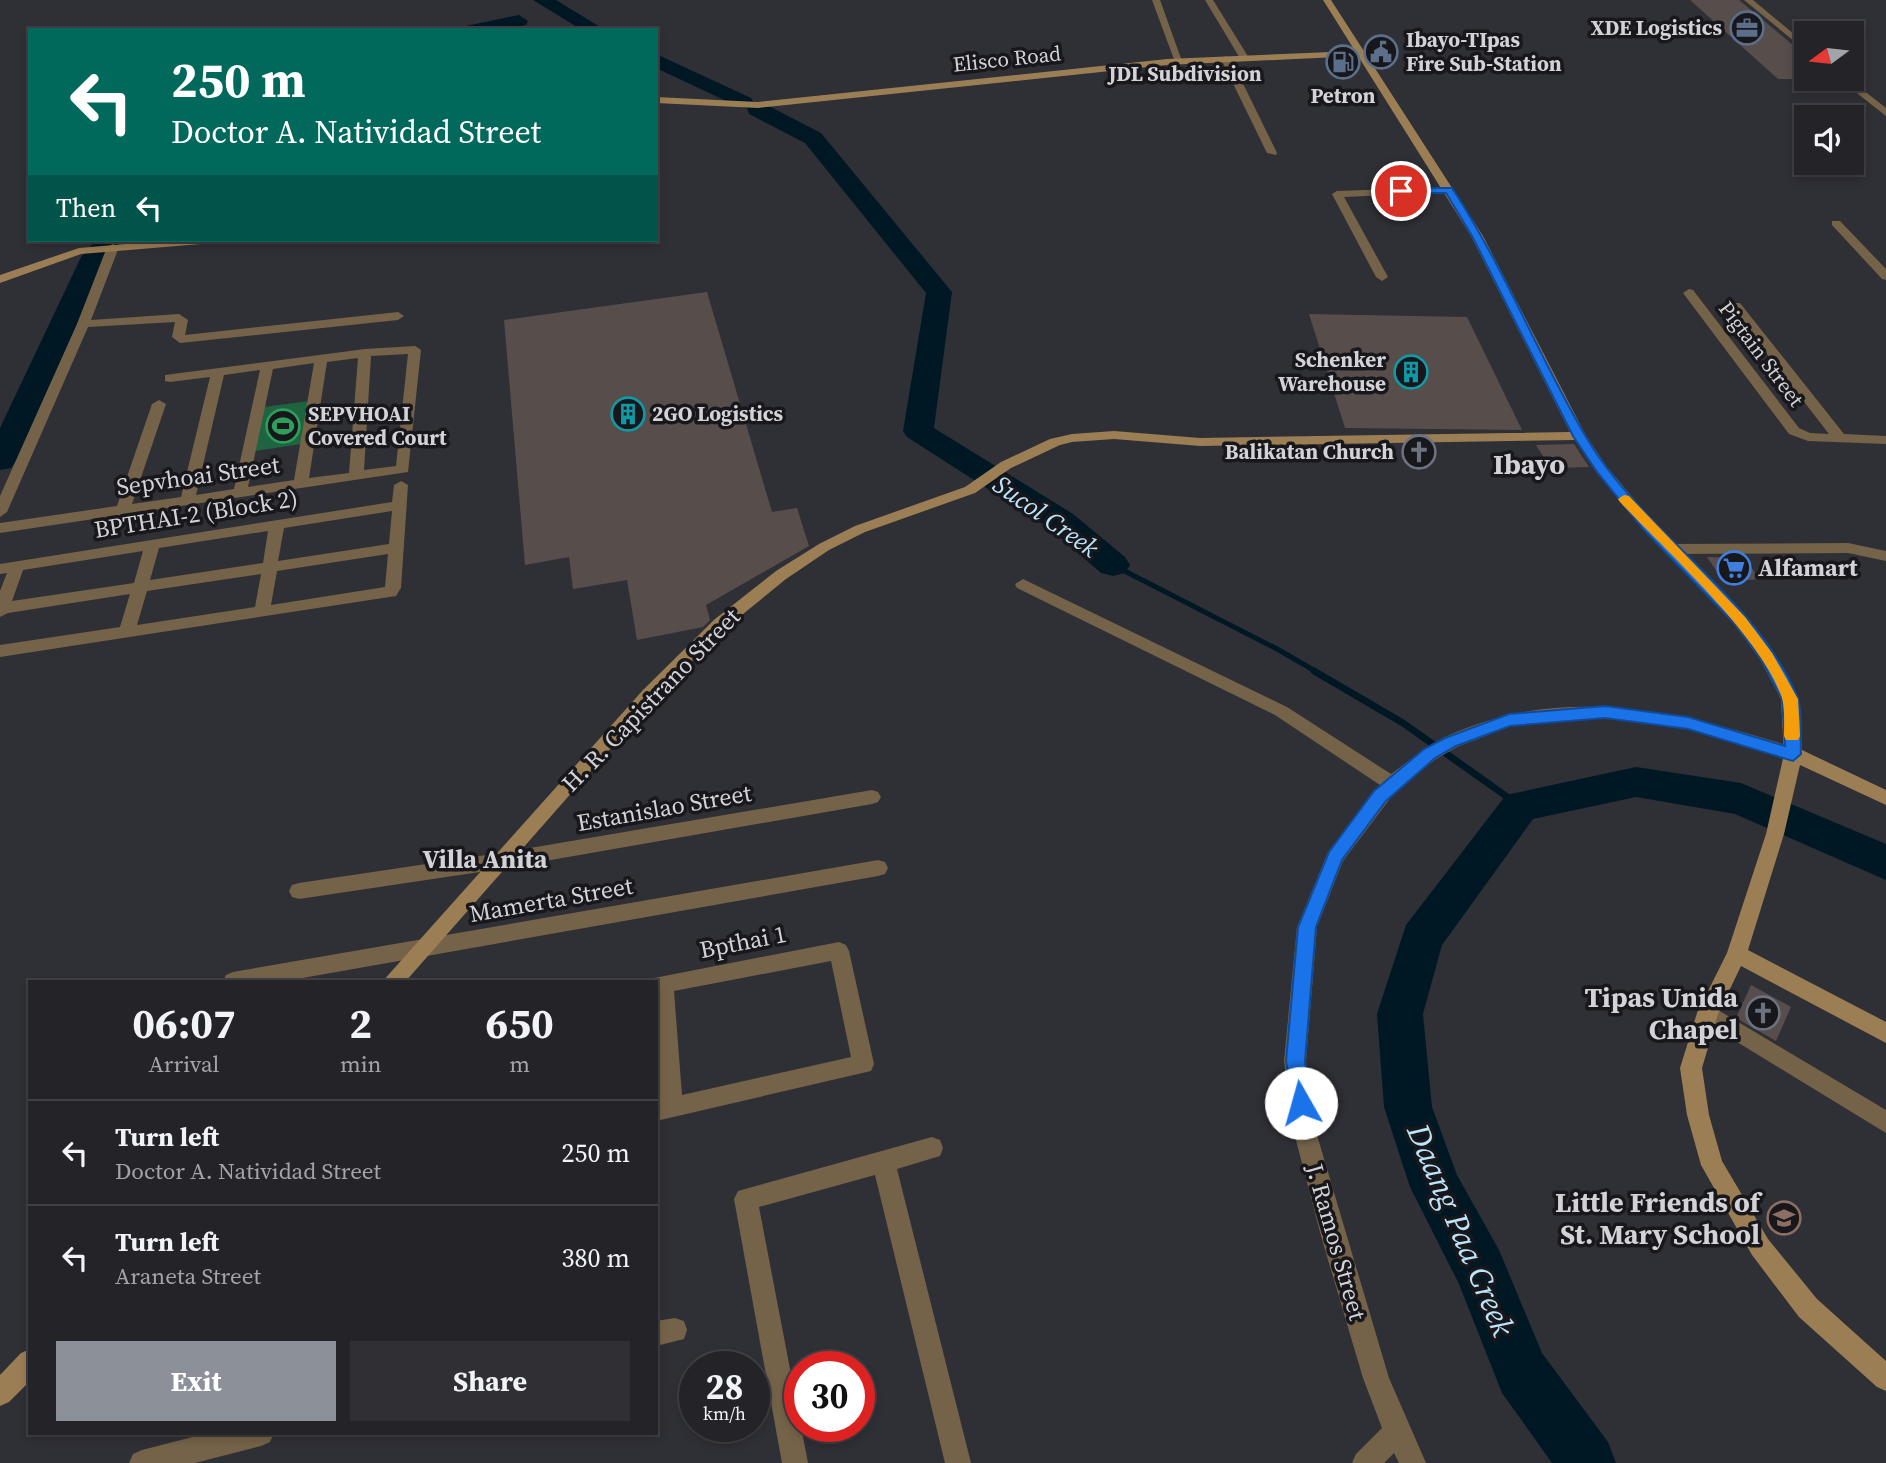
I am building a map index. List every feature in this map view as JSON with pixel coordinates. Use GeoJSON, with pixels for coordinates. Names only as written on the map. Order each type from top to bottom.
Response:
{"type":"FeatureCollection","features":[{"type":"Feature","properties":{"kind":"main road"},"geometry":{"type":"LineString","coordinates":[[1327,0],[1477,236],[1580,436],[1618,491],[1669,549],[1740,620],[1767,656],[1790,699],[1793,754],[1775,834],[1737,954],[1708,1013],[1691,1068],[1698,1115],[1712,1165],[1760,1247],[1808,1308],[1886,1378]]}},
{"type":"Feature","properties":{"kind":"main road","name":"Elisco Road"},"geometry":{"type":"LineString","coordinates":[[658,100],[758,105],[1180,62],[1362,52]]}},
{"type":"Feature","properties":{"kind":"main road"},"geometry":{"type":"LineString","coordinates":[[0,279],[79,251],[195,242]]}},
{"type":"Feature","properties":{"kind":"main road","name":"H. R. Capistrano Street"},"geometry":{"type":"LineString","coordinates":[[394,980],[649,694],[721,623],[781,575],[824,547],[860,529],[979,484],[998,469],[1055,442],[1114,435],[1200,442],[1580,436]]}},
{"type":"Feature","properties":{"kind":"main road"},"geometry":{"type":"LineString","coordinates":[[1793,754],[1886,798]]}},
{"type":"Feature","properties":{"kind":"main road"},"geometry":{"type":"LineString","coordinates":[[1737,954],[1886,1033]]}},
{"type":"Feature","properties":{"kind":"main road"},"geometry":{"type":"LineString","coordinates":[[0,1393],[28,1364]]}},
{"type":"Feature","properties":{"kind":"street"},"geometry":{"type":"LineString","coordinates":[[1156,0],[1180,62]]}},
{"type":"Feature","properties":{"kind":"street"},"geometry":{"type":"LineString","coordinates":[[1209,0],[1244,58]]}},
{"type":"Feature","properties":{"kind":"street"},"geometry":{"type":"LineString","coordinates":[[1748,0],[1794,38]]}},
{"type":"Feature","properties":{"kind":"street"},"geometry":{"type":"LineString","coordinates":[[1226,59],[1272,153]]}},
{"type":"Feature","properties":{"kind":"street"},"geometry":{"type":"LineString","coordinates":[[1859,91],[1886,113]]}},
{"type":"Feature","properties":{"kind":"street"},"geometry":{"type":"LineString","coordinates":[[1382,277],[1336,194],[1449,190]]}},
{"type":"Feature","properties":{"kind":"street"},"geometry":{"type":"LineString","coordinates":[[1836,223],[1886,276]]}},
{"type":"Feature","properties":{"kind":"street"},"geometry":{"type":"LineString","coordinates":[[0,512],[83,324],[111,247]]}},
{"type":"Feature","properties":{"kind":"street","name":"Pigtain Street"},"geometry":{"type":"LineString","coordinates":[[1689,293],[1739,335],[1794,431],[1808,437],[1886,440]]}},
{"type":"Feature","properties":{"kind":"street"},"geometry":{"type":"LineString","coordinates":[[1736,306],[1739,335],[1840,438]]}},
{"type":"Feature","properties":{"kind":"street"},"geometry":{"type":"LineString","coordinates":[[83,324],[179,318],[182,320],[180,339],[398,316]]}},
{"type":"Feature","properties":{"kind":"street","name":"Sepvhoai Street"},"geometry":{"type":"LineString","coordinates":[[0,528],[403,469],[417,352],[410,350],[365,353]]}},
{"type":"Feature","properties":{"kind":"street"},"geometry":{"type":"LineString","coordinates":[[170,378],[365,353],[356,476]]}},
{"type":"Feature","properties":{"kind":"street"},"geometry":{"type":"LineString","coordinates":[[301,484],[321,359]]}},
{"type":"Feature","properties":{"kind":"street"},"geometry":{"type":"LineString","coordinates":[[240,493],[267,366]]}},
{"type":"Feature","properties":{"kind":"street"},"geometry":{"type":"LineString","coordinates":[[187,501],[218,372]]}},
{"type":"Feature","properties":{"kind":"street"},"geometry":{"type":"LineString","coordinates":[[123,510],[159,404]]}},
{"type":"Feature","properties":{"kind":"street"},"geometry":{"type":"LineString","coordinates":[[0,651],[391,591],[401,485]]}},
{"type":"Feature","properties":{"kind":"street","name":"BPTHAI-2 (Block 2)"},"geometry":{"type":"LineString","coordinates":[[0,569],[400,505]]}},
{"type":"Feature","properties":{"kind":"street"},"geometry":{"type":"LineString","coordinates":[[262,612],[276,524]]}},
{"type":"Feature","properties":{"kind":"street"},"geometry":{"type":"LineString","coordinates":[[127,631],[153,544]]}},
{"type":"Feature","properties":{"kind":"street"},"geometry":{"type":"LineString","coordinates":[[17,566],[1,610],[140,586],[396,548]]}},
{"type":"Feature","properties":{"kind":"street"},"geometry":{"type":"LineString","coordinates":[[1669,549],[1848,548],[1886,556]]}},
{"type":"Feature","properties":{"kind":"street"},"geometry":{"type":"LineString","coordinates":[[1023,584],[1281,711],[1392,783]]}},
{"type":"Feature","properties":{"kind":"street","name":"J. Ramos Street"},"geometry":{"type":"LineString","coordinates":[[1413,1463],[1397,1432],[1376,1378],[1303,1125],[1296,1061],[1307,927],[1335,857],[1392,783],[1430,754],[1451,742],[1509,720],[1605,712],[1688,723],[1793,754]]}},
{"type":"Feature","properties":{"kind":"street","name":"Estanislao Street"},"geometry":{"type":"LineString","coordinates":[[299,891],[500,861],[872,797]]}},
{"type":"Feature","properties":{"kind":"street","name":"Mamerta Street"},"geometry":{"type":"LineString","coordinates":[[239,980],[878,868]]}},
{"type":"Feature","properties":{"kind":"street","name":"Bpthai 1"},"geometry":{"type":"LineString","coordinates":[[660,985],[839,951],[863,1064],[664,1109]]}},
{"type":"Feature","properties":{"kind":"street"},"geometry":{"type":"LineString","coordinates":[[660,985],[664,1109]]}},
{"type":"Feature","properties":{"kind":"street"},"geometry":{"type":"LineString","coordinates":[[1708,1013],[1886,1122]]}},
{"type":"Feature","properties":{"kind":"street"},"geometry":{"type":"LineString","coordinates":[[795,1463],[746,1199],[932,1147]]}},
{"type":"Feature","properties":{"kind":"street"},"geometry":{"type":"LineString","coordinates":[[883,1160],[958,1463]]}},
{"type":"Feature","properties":{"kind":"street"},"geometry":{"type":"LineString","coordinates":[[1365,1463],[1397,1432]]}},
{"type":"Feature","properties":{"kind":"street"},"geometry":{"type":"LineString","coordinates":[[142,1463],[253,1435]]}},
{"type":"Feature","properties":{"kind":"green space","name":"SEPVHOAI Covered Court"},"geometry":{"type":"Polygon","coordinates":[[[309,401],[302,444],[255,451],[264,407],[309,401]]]}},
{"type":"Feature","properties":{"kind":"building","name":"XDE Logistics"},"geometry":{"type":"Polygon","coordinates":[[[1690,0],[1739,0],[1794,46],[1794,79],[1778,79],[1690,0]]]}},
{"type":"Feature","properties":{"kind":"building","name":"2GO Logistics"},"geometry":{"type":"Polygon","coordinates":[[[707,292],[772,512],[797,508],[809,546],[706,605],[710,620],[703,627],[637,640],[627,580],[573,589],[569,557],[525,565],[504,320],[707,292]]]}},
{"type":"Feature","properties":{"kind":"building","name":"Schenker Warehouse"},"geometry":{"type":"Polygon","coordinates":[[[1309,314],[1467,317],[1522,430],[1345,428],[1309,314]]]}},
{"type":"Feature","properties":{"kind":"building"},"geometry":{"type":"Polygon","coordinates":[[[1574,444],[1589,467],[1551,468],[1536,445],[1574,444]]]}},
{"type":"Feature","properties":{"kind":"building","name":"Alfamart"},"geometry":{"type":"Polygon","coordinates":[[[1707,557],[1744,558],[1760,579],[1724,582],[1707,557]]]}},
{"type":"Feature","properties":{"kind":"building","name":"Tipas Unida Chapel"},"geometry":{"type":"Polygon","coordinates":[[[1751,985],[1791,1007],[1776,1041],[1736,1018],[1751,985]]]}},
{"type":"Feature","properties":{"kind":"waterway","name":"Sucol Creek"},"geometry":{"type":"LineString","coordinates":[[542,0],[592,28]]}},
{"type":"Feature","properties":{"kind":"waterway"},"geometry":{"type":"LineString","coordinates":[[483,28],[519,21]]}},
{"type":"Feature","properties":{"kind":"waterway","name":"Sucol Creek"},"geometry":{"type":"LineString","coordinates":[[658,61],[744,102]]}},
{"type":"Feature","properties":{"kind":"waterway","name":"Sucol Creek"},"geometry":{"type":"LineString","coordinates":[[757,109],[813,138],[939,292],[918,431],[1061,521],[1113,565]]}},
{"type":"Feature","properties":{"kind":"waterway"},"geometry":{"type":"LineString","coordinates":[[0,461],[94,257],[107,242]]}},
{"type":"Feature","properties":{"kind":"waterway","name":"Sucol Creek"},"geometry":{"type":"LineString","coordinates":[[1113,565],[1317,672]]}},
{"type":"Feature","properties":{"kind":"waterway","name":"Sucol Creek"},"geometry":{"type":"LineString","coordinates":[[1314,671],[1403,723],[1520,806]]}},
{"type":"Feature","properties":{"kind":"waterway","name":"Daang Paa Creek"},"geometry":{"type":"LineString","coordinates":[[1587,1463],[1522,1373],[1480,1269],[1436,1187],[1408,1107],[1400,1014],[1422,938],[1520,806],[1636,782],[1741,799],[1886,863]]}},
{"type":"Feature","properties":{"kind":"slow traffic"},"geometry":{"type":"LineString","coordinates":[[1624,499],[1669,549],[1740,620],[1767,656],[1790,699],[1792,736]]}},
{"type":"Feature","properties":{"kind":"place","name":"XDE Logistics"},"geometry":{"type":"Point","coordinates":[1747,28]}},
{"type":"Feature","properties":{"kind":"place","name":"Ibayo-TIpas Fire Sub-Station"},"geometry":{"type":"Point","coordinates":[1381,52]}},
{"type":"Feature","properties":{"kind":"place","name":"Petron"},"geometry":{"type":"Point","coordinates":[1343,62]}},
{"type":"Feature","properties":{"kind":"place","name":"Schenker Warehouse"},"geometry":{"type":"Point","coordinates":[1411,372]}},
{"type":"Feature","properties":{"kind":"place","name":"2GO Logistics"},"geometry":{"type":"Point","coordinates":[628,414]}},
{"type":"Feature","properties":{"kind":"place","name":"SEPVHOAI Covered Court"},"geometry":{"type":"Point","coordinates":[283,426]}},
{"type":"Feature","properties":{"kind":"place","name":"Balikatan Church"},"geometry":{"type":"Point","coordinates":[1419,452]}},
{"type":"Feature","properties":{"kind":"place","name":"Alfamart"},"geometry":{"type":"Point","coordinates":[1734,568]}},
{"type":"Feature","properties":{"kind":"place","name":"Tipas Unida Chapel"},"geometry":{"type":"Point","coordinates":[1763,1013]}},
{"type":"Feature","properties":{"kind":"place","name":"Little Friends of St. Mary School"},"geometry":{"type":"Point","coordinates":[1784,1218]}},
{"type":"Feature","properties":{"kind":"district","name":"JDL Subdivision"},"geometry":{"type":"Point","coordinates":[1185,74]}},
{"type":"Feature","properties":{"kind":"district","name":"Ibayo"},"geometry":{"type":"Point","coordinates":[1529,464]}},
{"type":"Feature","properties":{"kind":"district","name":"Villa Anita"},"geometry":{"type":"Point","coordinates":[485,859]}},
{"type":"Feature","properties":{"kind":"route"},"geometry":{"type":"LineString","coordinates":[[1301,1103],[1296,1061],[1307,927],[1335,857],[1380,796],[1392,783],[1430,754],[1451,742],[1509,720],[1605,712],[1688,723],[1793,754],[1790,699],[1767,656],[1740,620],[1647,526],[1603,472],[1580,436],[1477,236],[1449,190],[1401,191]]}}]}
